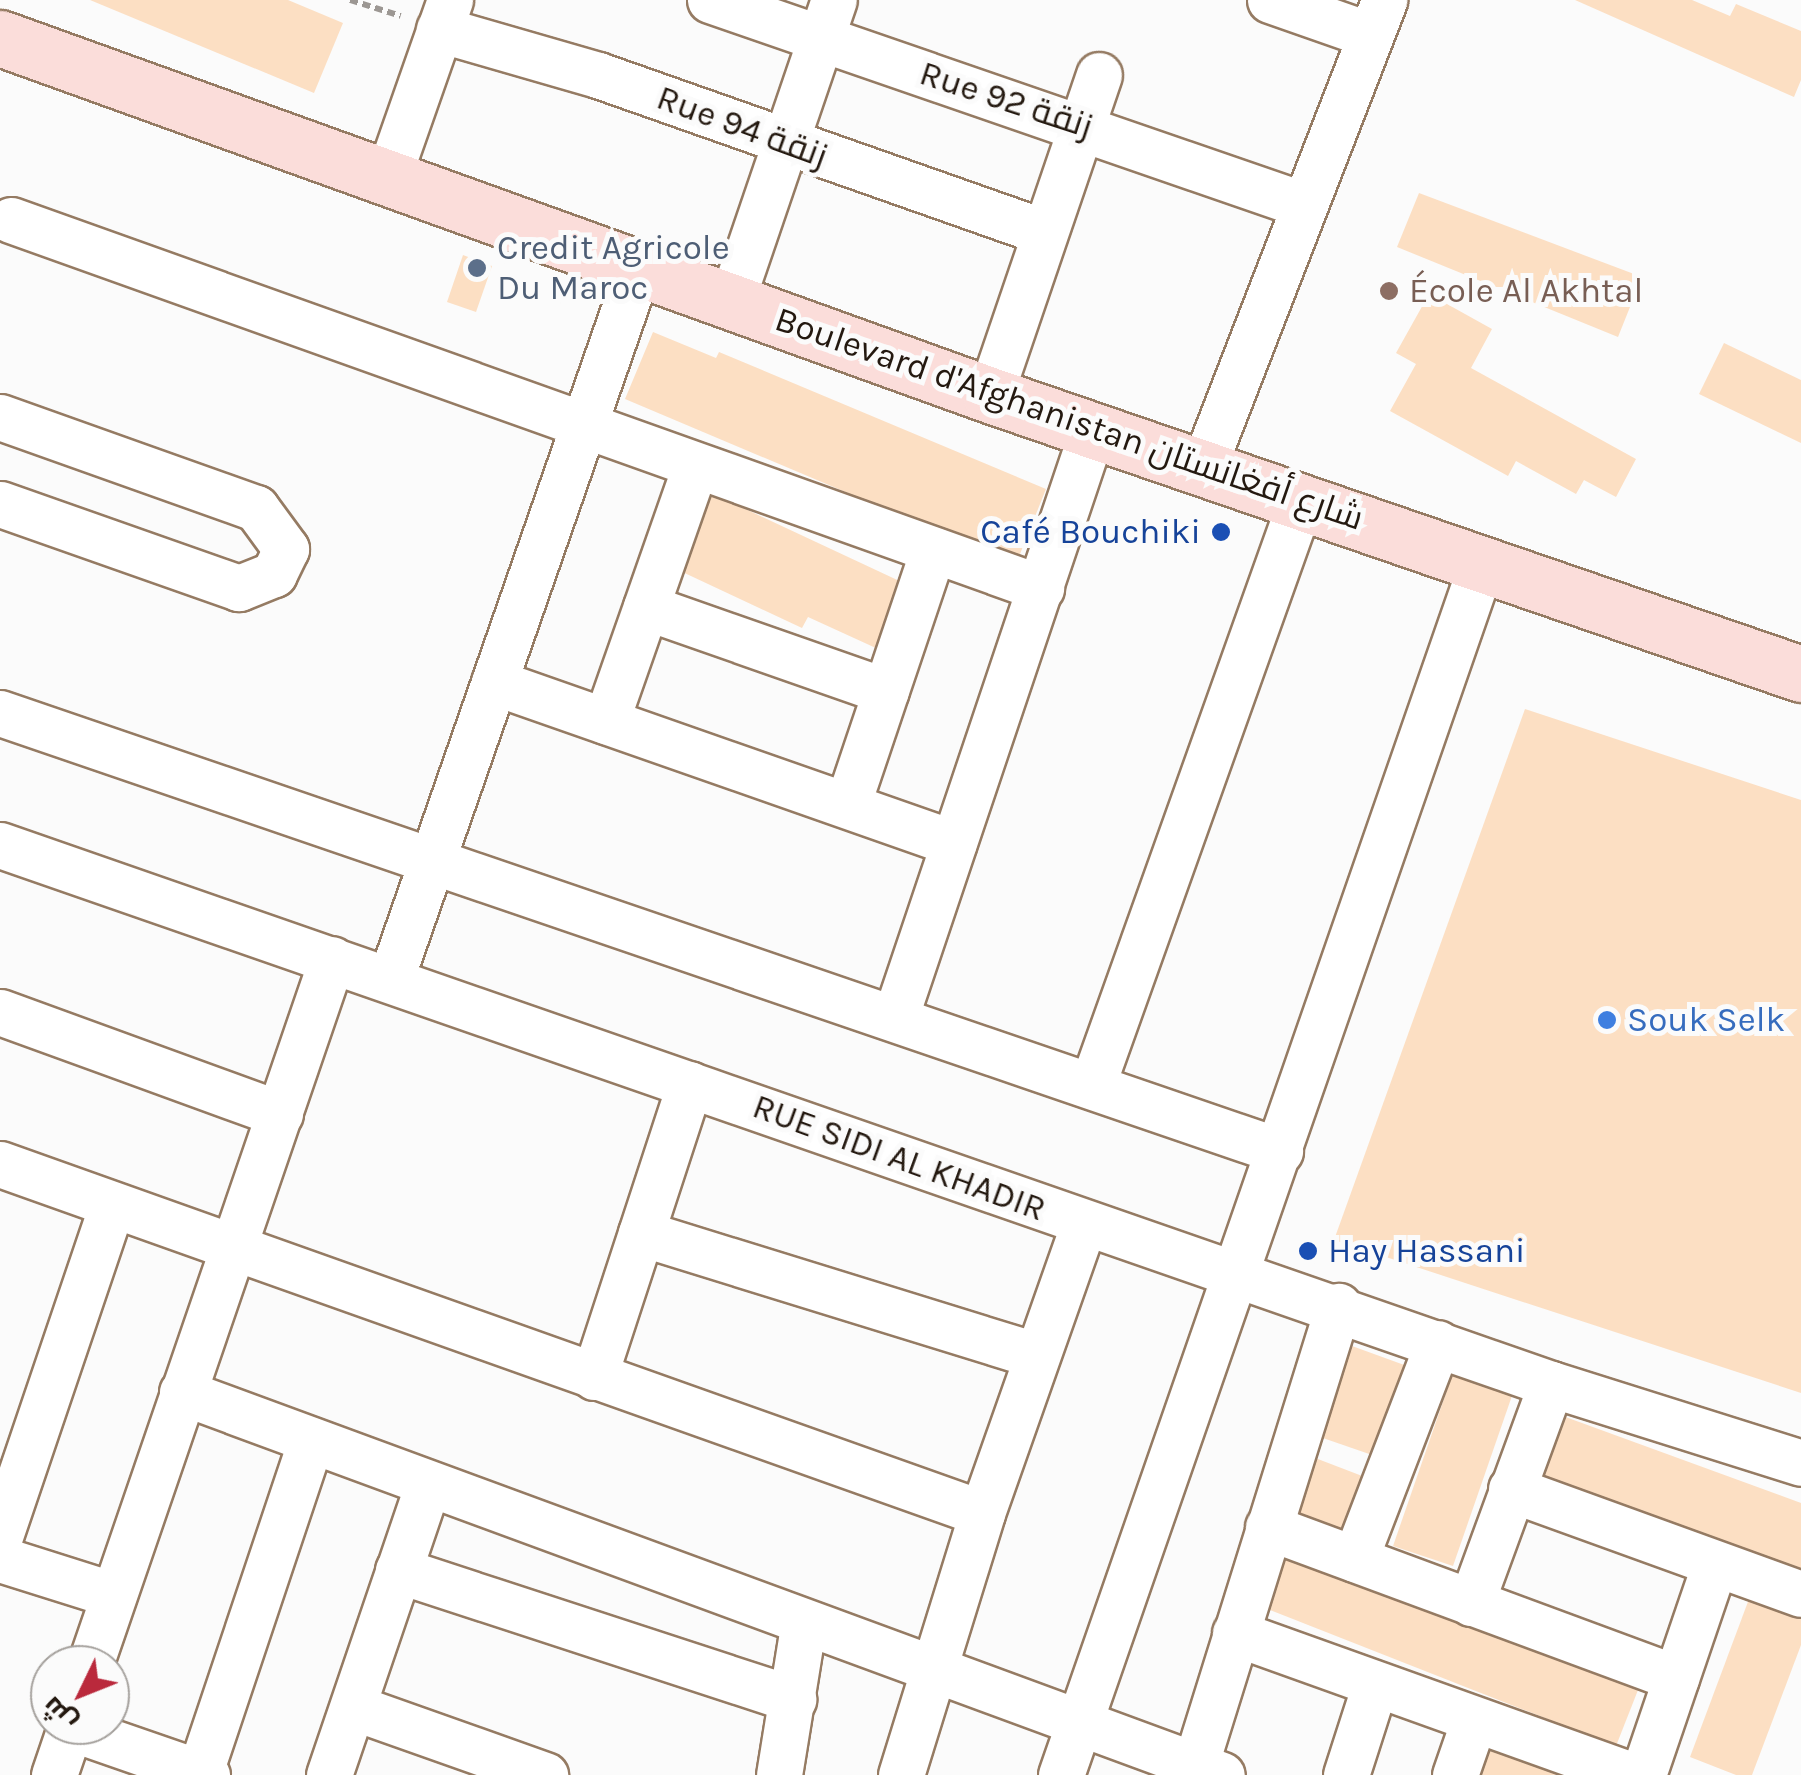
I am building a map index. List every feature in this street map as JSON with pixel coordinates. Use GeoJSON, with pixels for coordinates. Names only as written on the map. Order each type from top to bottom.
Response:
{"type":"FeatureCollection","features":[{"type":"Feature","properties":{"kind":"street","name":"Rue 92 زنقة"},"geometry":{"type":"LineString","coordinates":[[710,0],[828,20],[1080,124],[1300,204]]}},
{"type":"Feature","properties":{"kind":"street"},"geometry":{"type":"LineString","coordinates":[[1204,464],[1300,204],[1377,18],[1270,0]]}},
{"type":"Feature","properties":{"kind":"street","name":"Rue 94 زنقة"},"geometry":{"type":"LineString","coordinates":[[444,14],[598,76],[1044,232]]}},
{"type":"Feature","properties":{"kind":"street"},"geometry":{"type":"LineString","coordinates":[[388,177],[444,14]]}},
{"type":"Feature","properties":{"kind":"street"},"geometry":{"type":"LineString","coordinates":[[731,302],[789,144],[828,20]]}},
{"type":"Feature","properties":{"kind":"street","name":"Boulevard d'Afghanistan شارع أفغانستان"},"geometry":{"type":"LineString","coordinates":[[0,38],[990,395],[1204,464],[1801,674]]}},
{"type":"Feature","properties":{"kind":"street"},"geometry":{"type":"LineString","coordinates":[[990,395],[1099,74]]}},
{"type":"Feature","properties":{"kind":"street"},"geometry":{"type":"LineString","coordinates":[[12,220],[583,428],[1041,588]]}},
{"type":"Feature","properties":{"kind":"street"},"geometry":{"type":"LineString","coordinates":[[391,978],[638,269]]}},
{"type":"Feature","properties":{"kind":"street"},"geometry":{"type":"LineString","coordinates":[[0,416],[256,508],[286,548],[274,574],[239,588],[0,504]]}},
{"type":"Feature","properties":{"kind":"street"},"geometry":{"type":"LineString","coordinates":[[895,1018],[1093,429]]}},
{"type":"Feature","properties":{"kind":"street"},"geometry":{"type":"LineString","coordinates":[[606,721],[694,467]]}},
{"type":"Feature","properties":{"kind":"street"},"geometry":{"type":"LineString","coordinates":[[1092,1086],[1302,500]]}},
{"type":"Feature","properties":{"kind":"street"},"geometry":{"type":"LineString","coordinates":[[848,803],[933,550]]}},
{"type":"Feature","properties":{"kind":"street"},"geometry":{"type":"LineString","coordinates":[[1061,1775],[1240,1271],[1483,560]]}},
{"type":"Feature","properties":{"kind":"street"},"geometry":{"type":"LineString","coordinates":[[646,607],[886,691]]}},
{"type":"Feature","properties":{"kind":"street"},"geometry":{"type":"LineString","coordinates":[[494,682],[954,843]]}},
{"type":"Feature","properties":{"kind":"street"},"geometry":{"type":"LineString","coordinates":[[0,713],[1280,1151]]}},
{"type":"Feature","properties":{"kind":"street","name":"RUE SIDI AL KHADIR"},"geometry":{"type":"LineString","coordinates":[[0,846],[391,978],[1084,1223],[1240,1271],[1551,1384],[1801,1463]]}},
{"type":"Feature","properties":{"kind":"street"},"geometry":{"type":"LineString","coordinates":[[96,1645],[332,959]]}},
{"type":"Feature","properties":{"kind":"street"},"geometry":{"type":"LineString","coordinates":[[0,1012],[280,1114]]}},
{"type":"Feature","properties":{"kind":"street"},"geometry":{"type":"LineString","coordinates":[[594,1377],[690,1084]]}},
{"type":"Feature","properties":{"kind":"street"},"geometry":{"type":"LineString","coordinates":[[0,1164],[233,1251],[982,1513]]}},
{"type":"Feature","properties":{"kind":"street"},"geometry":{"type":"LineString","coordinates":[[0,1536],[112,1206]]}},
{"type":"Feature","properties":{"kind":"street"},"geometry":{"type":"LineString","coordinates":[[901,1775],[1034,1355],[1084,1223]]}},
{"type":"Feature","properties":{"kind":"street"},"geometry":{"type":"LineString","coordinates":[[642,1233],[1034,1355]]}},
{"type":"Feature","properties":{"kind":"street"},"geometry":{"type":"LineString","coordinates":[[182,1392],[804,1626],[1208,1770],[1235,1634],[1338,1306]]}},
{"type":"Feature","properties":{"kind":"street"},"geometry":{"type":"LineString","coordinates":[[1356,1558],[1438,1343]]}},
{"type":"Feature","properties":{"kind":"street"},"geometry":{"type":"LineString","coordinates":[[1471,1603],[1551,1384]]}},
{"type":"Feature","properties":{"kind":"street"},"geometry":{"type":"LineString","coordinates":[[124,1745],[204,1774],[312,1440]]}},
{"type":"Feature","properties":{"kind":"street"},"geometry":{"type":"LineString","coordinates":[[329,1775],[428,1484]]}},
{"type":"Feature","properties":{"kind":"street"},"geometry":{"type":"LineString","coordinates":[[1512,1488],[1714,1566],[1801,1594]]}},
{"type":"Feature","properties":{"kind":"street"},"geometry":{"type":"LineString","coordinates":[[1268,1527],[1676,1678]]}},
{"type":"Feature","properties":{"kind":"street"},"geometry":{"type":"LineString","coordinates":[[0,1559],[111,1594]]}},
{"type":"Feature","properties":{"kind":"street"},"geometry":{"type":"LineString","coordinates":[[1642,1775],[1714,1566]]}},
{"type":"Feature","properties":{"kind":"street"},"geometry":{"type":"LineString","coordinates":[[398,1570],[793,1699]]}},
{"type":"Feature","properties":{"kind":"street"},"geometry":{"type":"LineString","coordinates":[[778,1775],[804,1626]]}},
{"type":"Feature","properties":{"kind":"street"},"geometry":{"type":"LineString","coordinates":[[1235,1634],[1374,1688],[1632,1775]]}},
{"type":"Feature","properties":{"kind":"street"},"geometry":{"type":"LineString","coordinates":[[1346,1775],[1374,1688]]}},
{"type":"Feature","properties":{"kind":"street"},"geometry":{"type":"LineString","coordinates":[[352,1707],[545,1775]]}},
{"type":"Feature","properties":{"kind":"street"},"geometry":{"type":"LineString","coordinates":[[1455,1775],[1473,1722]]}},
{"type":"Feature","properties":{"kind":"street"},"geometry":{"type":"LineString","coordinates":[[54,1775],[64,1745]]}},
{"type":"Feature","properties":{"kind":"path"},"geometry":{"type":"LineString","coordinates":[[350,0],[444,14]]}},
{"type":"Feature","properties":{"kind":"building"},"geometry":{"type":"Polygon","coordinates":[[[90,0],[288,0],[343,23],[314,93],[90,0]]]}},
{"type":"Feature","properties":{"kind":"building"},"geometry":{"type":"Polygon","coordinates":[[[1575,0],[1692,0],[1730,16],[1736,4],[1801,31],[1801,80],[1794,97],[1575,0]]]}},
{"type":"Feature","properties":{"kind":"building"},"geometry":{"type":"Polygon","coordinates":[[[1419,193],[1642,277],[1618,337],[1397,247],[1419,193]]]}},
{"type":"Feature","properties":{"kind":"building"},"geometry":{"type":"Polygon","coordinates":[[[463,255],[492,266],[476,312],[447,302],[463,255]]]}},
{"type":"Feature","properties":{"kind":"building"},"geometry":{"type":"Polygon","coordinates":[[[1429,294],[1492,329],[1471,368],[1636,459],[1616,497],[1584,480],[1576,494],[1516,461],[1508,476],[1390,411],[1416,364],[1396,353],[1429,294]]]}},
{"type":"Feature","properties":{"kind":"building"},"geometry":{"type":"Polygon","coordinates":[[[653,332],[716,358],[719,352],[1046,489],[1016,564],[625,399],[653,332]]]}},
{"type":"Feature","properties":{"kind":"building"},"geometry":{"type":"Polygon","coordinates":[[[1724,343],[1801,380],[1801,443],[1699,394],[1724,343]]]}},
{"type":"Feature","properties":{"kind":"building"},"geometry":{"type":"Polygon","coordinates":[[[707,491],[908,585],[878,649],[808,617],[802,628],[676,569],[707,491]]]}},
{"type":"Feature","properties":{"kind":"building","name":"Souk Selk"},"geometry":{"type":"Polygon","coordinates":[[[1525,709],[1801,800],[1801,1393],[1334,1240],[1525,709]]]}},
{"type":"Feature","properties":{"kind":"building"},"geometry":{"type":"Polygon","coordinates":[[[1352,1346],[1407,1366],[1375,1456],[1320,1437],[1352,1346]]]}},
{"type":"Feature","properties":{"kind":"building"},"geometry":{"type":"Polygon","coordinates":[[[1454,1370],[1514,1390],[1453,1566],[1393,1546],[1454,1370]]]}},
{"type":"Feature","properties":{"kind":"building"},"geometry":{"type":"Polygon","coordinates":[[[1560,1415],[1801,1503],[1801,1577],[1537,1480],[1560,1415]]]}},
{"type":"Feature","properties":{"kind":"building"},"geometry":{"type":"Polygon","coordinates":[[[1310,1456],[1370,1479],[1349,1533],[1289,1510],[1310,1456]]]}},
{"type":"Feature","properties":{"kind":"building"},"geometry":{"type":"Polygon","coordinates":[[[1281,1544],[1640,1685],[1616,1746],[1257,1605],[1281,1544]]]}},
{"type":"Feature","properties":{"kind":"building"},"geometry":{"type":"Polygon","coordinates":[[[1749,1599],[1801,1619],[1801,1645],[1752,1775],[1736,1775],[1690,1757],[1749,1599]]]}},
{"type":"Feature","properties":{"kind":"building"},"geometry":{"type":"Polygon","coordinates":[[[1486,1740],[1583,1775],[1474,1775],[1486,1740]]]}},
{"type":"Feature","properties":{"kind":"place","name":"Credit Agricole Du Maroc"},"geometry":{"type":"Point","coordinates":[477,268]}},
{"type":"Feature","properties":{"kind":"place","name":"École Al Akhtal"},"geometry":{"type":"Point","coordinates":[1389,291]}},
{"type":"Feature","properties":{"kind":"place","name":"Café Bouchiki"},"geometry":{"type":"Point","coordinates":[1221,532]}},
{"type":"Feature","properties":{"kind":"place","name":"Souk Selk"},"geometry":{"type":"Point","coordinates":[1607,1020]}},
{"type":"Feature","properties":{"kind":"place","name":"Hay Hassani"},"geometry":{"type":"Point","coordinates":[1308,1251]}}]}
